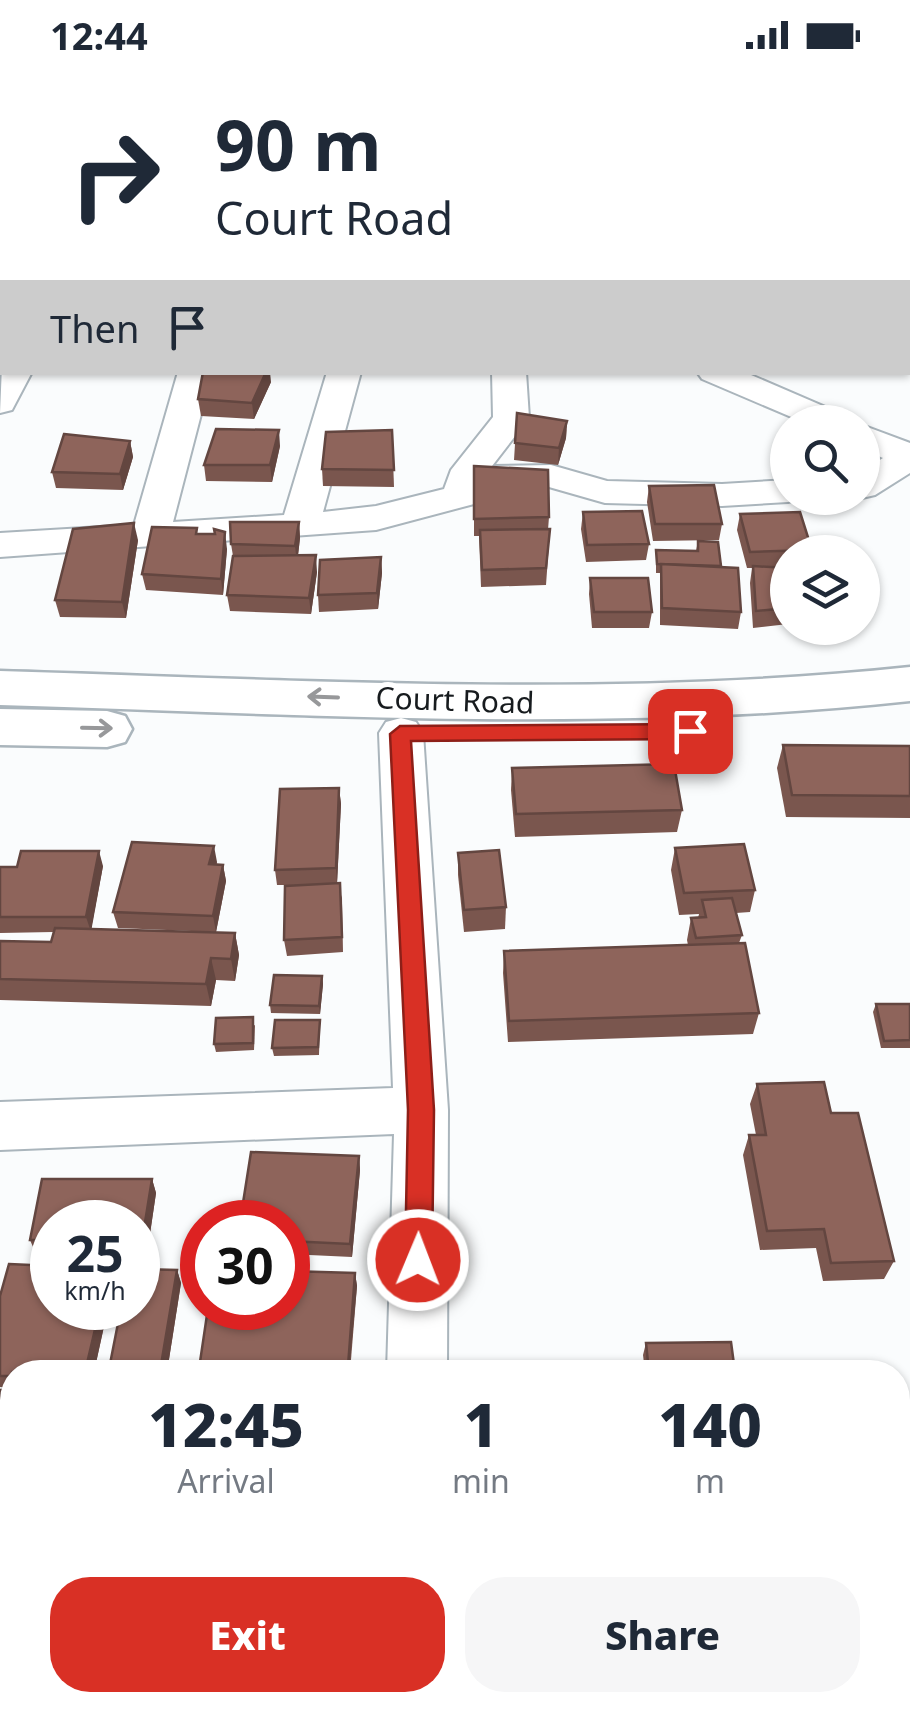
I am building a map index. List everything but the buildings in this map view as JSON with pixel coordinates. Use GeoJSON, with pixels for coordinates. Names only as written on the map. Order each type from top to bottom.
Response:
{"type":"FeatureCollection","features":[{"type":"Feature","properties":{"kind":"main road","name":"Court Road"},"geometry":{"type":"LineString","coordinates":[[0,688],[658,703],[788,697],[910,684]]}},
{"type":"Feature","properties":{"kind":"main road","name":"Court Road"},"geometry":{"type":"LineString","coordinates":[[0,727],[400,734],[690,731],[910,715]]}},
{"type":"Feature","properties":{"kind":"street"},"geometry":{"type":"LineString","coordinates":[[0,403],[14,375]]}},
{"type":"Feature","properties":{"kind":"street"},"geometry":{"type":"LineString","coordinates":[[150,536],[194,375]]}},
{"type":"Feature","properties":{"kind":"street"},"geometry":{"type":"LineString","coordinates":[[300,526],[343,375]]}},
{"type":"Feature","properties":{"kind":"street"},"geometry":{"type":"LineString","coordinates":[[0,545],[376,518],[462,496],[464,478],[512,418],[508,375]]}},
{"type":"Feature","properties":{"kind":"street"},"geometry":{"type":"LineString","coordinates":[[721,375],[791,405]]}},
{"type":"Feature","properties":{"kind":"street"},"geometry":{"type":"LineString","coordinates":[[772,397],[797,375]]}},
{"type":"Feature","properties":{"kind":"street"},"geometry":{"type":"LineString","coordinates":[[880,444],[910,457]]}},
{"type":"Feature","properties":{"kind":"street"},"geometry":{"type":"LineString","coordinates":[[880,475],[910,457]]}},
{"type":"Feature","properties":{"kind":"street"},"geometry":{"type":"LineString","coordinates":[[464,478],[551,476],[604,492],[770,493]]}},
{"type":"Feature","properties":{"kind":"street"},"geometry":{"type":"LineString","coordinates":[[400,734],[421,1110],[416,1360]]}},
{"type":"Feature","properties":{"kind":"street"},"geometry":{"type":"LineString","coordinates":[[0,1126],[421,1110]]}},
{"type":"Feature","properties":{"kind":"route"},"geometry":{"type":"LineString","coordinates":[[418,1260],[421,1110],[400,734],[690,731]]}}]}
